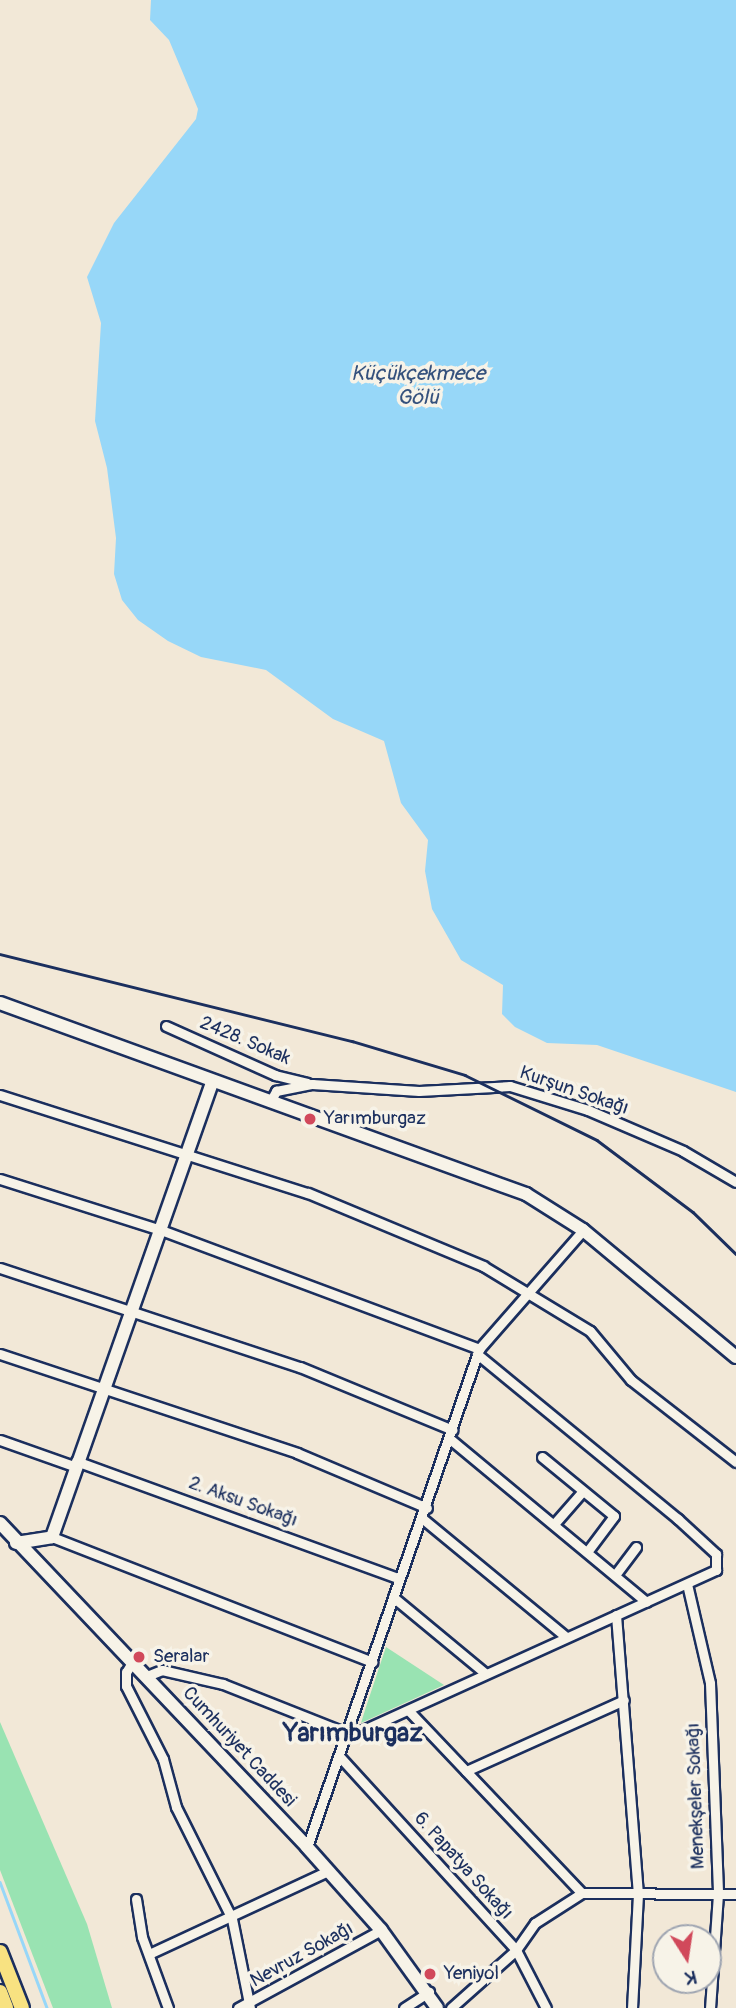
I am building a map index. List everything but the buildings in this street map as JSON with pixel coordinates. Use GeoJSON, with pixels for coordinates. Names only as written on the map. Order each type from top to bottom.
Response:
{"type":"FeatureCollection","features":[{"type":"Feature","properties":{"kind":"main road"},"geometry":{"type":"LineString","coordinates":[[0,1952],[22,2008]]}},
{"type":"Feature","properties":{"kind":"main road"},"geometry":{"type":"LineString","coordinates":[[0,1992],[6,2008]]}},
{"type":"Feature","properties":{"kind":"street"},"geometry":{"type":"LineString","coordinates":[[0,1003],[212,1083],[516,1190],[583,1230],[736,1357]]}},
{"type":"Feature","properties":{"kind":"street","name":"2428. Sokak"},"geometry":{"type":"LineString","coordinates":[[166,1026],[275,1075],[312,1084]]}},
{"type":"Feature","properties":{"kind":"street"},"geometry":{"type":"LineString","coordinates":[[52,1537],[75,1464],[188,1157],[212,1083]]}},
{"type":"Feature","properties":{"kind":"street","name":"Kurşun Sokağı"},"geometry":{"type":"LineString","coordinates":[[270,1102],[275,1091],[312,1084],[419,1091],[510,1086],[648,1136],[736,1182]]}},
{"type":"Feature","properties":{"kind":"street"},"geometry":{"type":"LineString","coordinates":[[0,1094],[360,1213],[483,1266],[590,1331],[631,1380],[736,1462]]}},
{"type":"Feature","properties":{"kind":"street"},"geometry":{"type":"LineString","coordinates":[[0,1180],[161,1230],[478,1351],[716,1554],[716,1570],[485,1673],[409,1711],[349,1735],[223,1684],[162,1670],[147,1676]]}},
{"type":"Feature","properties":{"kind":"street"},"geometry":{"type":"LineString","coordinates":[[307,1847],[349,1735],[398,1578],[427,1508],[478,1351],[530,1295],[583,1230]]}},
{"type":"Feature","properties":{"kind":"street"},"geometry":{"type":"LineString","coordinates":[[0,1268],[129,1313],[300,1367],[452,1435],[646,1602]]}},
{"type":"Feature","properties":{"kind":"street"},"geometry":{"type":"LineString","coordinates":[[0,1354],[297,1453],[427,1508]]}},
{"type":"Feature","properties":{"kind":"street","name":"2. Aksu Sokağı"},"geometry":{"type":"LineString","coordinates":[[0,1440],[398,1578]]}},
{"type":"Feature","properties":{"kind":"street"},"geometry":{"type":"LineString","coordinates":[[542,1457],[614,1516],[587,1552]]}},
{"type":"Feature","properties":{"kind":"street"},"geometry":{"type":"LineString","coordinates":[[554,1524],[582,1492]]}},
{"type":"Feature","properties":{"kind":"street"},"geometry":{"type":"LineString","coordinates":[[423,1519],[566,1637]]}},
{"type":"Feature","properties":{"kind":"street","name":"Cumhuriyet Caddesi"},"geometry":{"type":"LineString","coordinates":[[0,1523],[16,1543],[133,1661],[307,1847],[381,1930],[430,1992],[437,2008]]}},
{"type":"Feature","properties":{"kind":"street"},"geometry":{"type":"LineString","coordinates":[[16,1543],[52,1537],[373,1662]]}},
{"type":"Feature","properties":{"kind":"street"},"geometry":{"type":"LineString","coordinates":[[615,1575],[636,1547]]}},
{"type":"Feature","properties":{"kind":"street","name":"Menekşeler Sokağı"},"geometry":{"type":"LineString","coordinates":[[687,1584],[710,1683],[718,1894],[710,2008]]}},
{"type":"Feature","properties":{"kind":"street"},"geometry":{"type":"LineString","coordinates":[[393,1597],[485,1673]]}},
{"type":"Feature","properties":{"kind":"street"},"geometry":{"type":"LineString","coordinates":[[616,1615],[638,1894],[632,2008]]}},
{"type":"Feature","properties":{"kind":"street"},"geometry":{"type":"LineString","coordinates":[[133,1661],[126,1670],[126,1686],[163,1759],[176,1807],[232,1919],[250,2006]]}},
{"type":"Feature","properties":{"kind":"street"},"geometry":{"type":"LineString","coordinates":[[466,1771],[624,1700]]}},
{"type":"Feature","properties":{"kind":"street"},"geometry":{"type":"LineString","coordinates":[[409,1711],[582,1893]]}},
{"type":"Feature","properties":{"kind":"street","name":"6. Papatya Sokağı"},"geometry":{"type":"LineString","coordinates":[[340,1757],[516,1950],[546,2008]]}},
{"type":"Feature","properties":{"kind":"street"},"geometry":{"type":"LineString","coordinates":[[149,1954],[232,1919],[328,1871]]}},
{"type":"Feature","properties":{"kind":"street"},"geometry":{"type":"LineString","coordinates":[[451,2008],[516,1950],[552,1908],[582,1893],[736,1894]]}},
{"type":"Feature","properties":{"kind":"street"},"geometry":{"type":"LineString","coordinates":[[136,1899],[149,1954],[168,2008]]}},
{"type":"Feature","properties":{"kind":"street","name":"Nevruz Sokağı"},"geometry":{"type":"LineString","coordinates":[[239,2008],[250,2006],[381,1930]]}},
{"type":"Feature","properties":{"kind":"street"},"geometry":{"type":"LineString","coordinates":[[404,2008],[430,1992]]}},
{"type":"Feature","properties":{"kind":"green space"},"geometry":{"type":"Polygon","coordinates":[[[386,1647],[444,1685],[361,1723],[366,1707],[386,1647]]]}},
{"type":"Feature","properties":{"kind":"green space"},"geometry":{"type":"Polygon","coordinates":[[[0,1722],[87,1924],[112,2008],[53,2008],[0,1870],[0,1722]]]}},
{"type":"Feature","properties":{"kind":"water","name":"Küçükçekmece Gölü"},"geometry":{"type":"Polygon","coordinates":[[[151,0],[736,0],[736,1092],[597,1045],[547,1043],[515,1027],[502,1014],[503,985],[461,960],[432,909],[425,871],[428,840],[401,803],[384,741],[333,719],[266,670],[201,657],[168,641],[138,620],[122,600],[114,574],[116,538],[107,468],[95,421],[101,323],[87,277],[114,223],[196,119],[198,109],[169,40],[150,20],[151,0]]]}},
{"type":"Feature","properties":{"kind":"waterway"},"geometry":{"type":"LineString","coordinates":[[0,1882],[47,2008]]}},
{"type":"Feature","properties":{"kind":"railway"},"geometry":{"type":"LineString","coordinates":[[0,954],[352,1041],[465,1075],[597,1140],[693,1212],[736,1254]]}},
{"type":"Feature","properties":{"kind":"place","name":"Yarımburgaz"},"geometry":{"type":"Point","coordinates":[310,1119]}},
{"type":"Feature","properties":{"kind":"place","name":"Seralar"},"geometry":{"type":"Point","coordinates":[139,1657]}},
{"type":"Feature","properties":{"kind":"place","name":"Yeniyol"},"geometry":{"type":"Point","coordinates":[430,1974]}},
{"type":"Feature","properties":{"kind":"district","name":"Yarımburgaz"},"geometry":{"type":"Point","coordinates":[353,1734]}}]}
